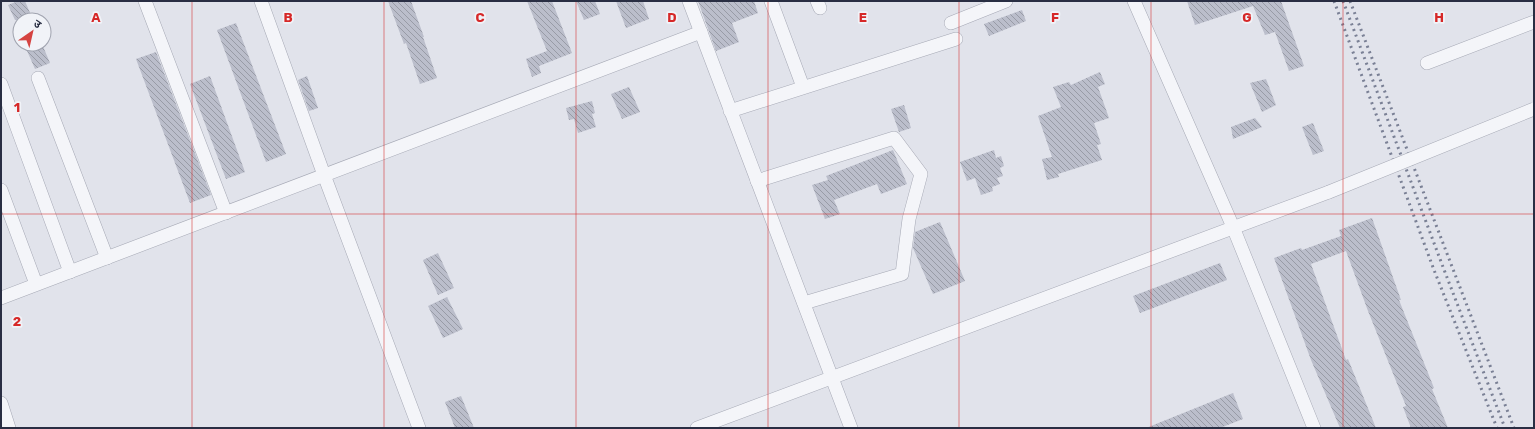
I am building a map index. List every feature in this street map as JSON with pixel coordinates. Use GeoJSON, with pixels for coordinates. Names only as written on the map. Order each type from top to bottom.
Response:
{"type":"FeatureCollection","features":[{"type":"Feature","properties":{"kind":"street"},"geometry":{"type":"LineString","coordinates":[[145,1],[226,213]]}},
{"type":"Feature","properties":{"kind":"street"},"geometry":{"type":"LineString","coordinates":[[261,1],[324,175],[419,428]]}},
{"type":"Feature","properties":{"kind":"street"},"geometry":{"type":"LineString","coordinates":[[689,1],[851,428]]}},
{"type":"Feature","properties":{"kind":"street"},"geometry":{"type":"LineString","coordinates":[[771,1],[803,88]]}},
{"type":"Feature","properties":{"kind":"street"},"geometry":{"type":"LineString","coordinates":[[951,23],[1006,1]]}},
{"type":"Feature","properties":{"kind":"street"},"geometry":{"type":"LineString","coordinates":[[1134,1],[1233,227],[1314,428]]}},
{"type":"Feature","properties":{"kind":"street"},"geometry":{"type":"LineString","coordinates":[[1427,63],[1534,22]]}},
{"type":"Feature","properties":{"kind":"street"},"geometry":{"type":"LineString","coordinates":[[1,298],[701,32]]}},
{"type":"Feature","properties":{"kind":"street"},"geometry":{"type":"LineString","coordinates":[[730,111],[956,39]]}},
{"type":"Feature","properties":{"kind":"street"},"geometry":{"type":"LineString","coordinates":[[38,78],[107,258]]}},
{"type":"Feature","properties":{"kind":"street"},"geometry":{"type":"LineString","coordinates":[[2,84],[70,272]]}},
{"type":"Feature","properties":{"kind":"street"},"geometry":{"type":"LineString","coordinates":[[697,428],[1329,192],[1533,111]]}},
{"type":"Feature","properties":{"kind":"street"},"geometry":{"type":"LineString","coordinates":[[757,181],[894,138],[921,174],[909,219],[902,274],[804,303]]}},
{"type":"Feature","properties":{"kind":"street"},"geometry":{"type":"LineString","coordinates":[[1,190],[36,284]]}},
{"type":"Feature","properties":{"kind":"street"},"geometry":{"type":"LineString","coordinates":[[1,403],[9,428]]}},
{"type":"Feature","properties":{"kind":"building"},"geometry":{"type":"Polygon","coordinates":[[[18,1],[25,1],[30,12],[12,12],[12,14],[8,5],[18,1]]]}},
{"type":"Feature","properties":{"kind":"building"},"geometry":{"type":"Polygon","coordinates":[[[388,1],[411,1],[437,78],[420,84],[406,43],[404,44],[388,1]]]}},
{"type":"Feature","properties":{"kind":"building"},"geometry":{"type":"Polygon","coordinates":[[[527,1],[552,1],[572,53],[539,66],[541,73],[532,77],[526,59],[547,51],[527,1]]]}},
{"type":"Feature","properties":{"kind":"building"},"geometry":{"type":"Polygon","coordinates":[[[576,1],[595,1],[600,14],[584,20],[576,1]]]}},
{"type":"Feature","properties":{"kind":"building"},"geometry":{"type":"Polygon","coordinates":[[[616,1],[643,1],[649,19],[626,28],[616,1]]]}},
{"type":"Feature","properties":{"kind":"building"},"geometry":{"type":"Polygon","coordinates":[[[698,1],[754,1],[758,13],[732,23],[739,42],[716,51],[698,1]]]}},
{"type":"Feature","properties":{"kind":"building"},"geometry":{"type":"Polygon","coordinates":[[[1187,1],[1281,1],[1304,66],[1289,71],[1275,32],[1265,35],[1253,6],[1195,25],[1187,1]]]}},
{"type":"Feature","properties":{"kind":"building"},"geometry":{"type":"Polygon","coordinates":[[[1022,10],[1026,21],[989,36],[984,24],[1022,10]]]}},
{"type":"Feature","properties":{"kind":"building"},"geometry":{"type":"Polygon","coordinates":[[[236,23],[286,154],[266,162],[217,30],[236,23]]]}},
{"type":"Feature","properties":{"kind":"building"},"geometry":{"type":"Polygon","coordinates":[[[28,52],[45,52],[50,63],[35,69],[28,52]]]}},
{"type":"Feature","properties":{"kind":"building"},"geometry":{"type":"Polygon","coordinates":[[[156,52],[211,195],[190,203],[136,59],[156,52]]]}},
{"type":"Feature","properties":{"kind":"building"},"geometry":{"type":"Polygon","coordinates":[[[1100,72],[1105,84],[1098,87],[1109,118],[1094,123],[1101,144],[1097,145],[1102,160],[1058,174],[1059,177],[1047,180],[1042,159],[1052,157],[1038,116],[1061,107],[1053,87],[1069,82],[1071,85],[1100,72]]]}},
{"type":"Feature","properties":{"kind":"building"},"geometry":{"type":"Polygon","coordinates":[[[210,76],[245,172],[226,179],[190,84],[210,76]]]}},
{"type":"Feature","properties":{"kind":"building"},"geometry":{"type":"Polygon","coordinates":[[[307,76],[318,108],[309,111],[298,80],[307,76]]]}},
{"type":"Feature","properties":{"kind":"building"},"geometry":{"type":"Polygon","coordinates":[[[1266,79],[1276,105],[1262,112],[1250,83],[1266,79]]]}},
{"type":"Feature","properties":{"kind":"building"},"geometry":{"type":"Polygon","coordinates":[[[629,87],[640,112],[622,119],[611,94],[629,87]]]}},
{"type":"Feature","properties":{"kind":"building"},"geometry":{"type":"Polygon","coordinates":[[[592,101],[595,113],[592,114],[596,127],[578,133],[574,119],[569,120],[566,108],[592,101]]]}},
{"type":"Feature","properties":{"kind":"building"},"geometry":{"type":"Polygon","coordinates":[[[904,105],[911,128],[899,132],[891,109],[904,105]]]}},
{"type":"Feature","properties":{"kind":"building"},"geometry":{"type":"Polygon","coordinates":[[[1255,118],[1262,127],[1233,139],[1231,127],[1255,118]]]}},
{"type":"Feature","properties":{"kind":"building"},"geometry":{"type":"Polygon","coordinates":[[[1313,123],[1324,151],[1313,155],[1302,127],[1313,123]]]}},
{"type":"Feature","properties":{"kind":"building"},"geometry":{"type":"Polygon","coordinates":[[[893,150],[907,184],[881,194],[877,184],[834,200],[840,214],[825,219],[812,185],[828,180],[826,176],[893,150]]]}},
{"type":"Feature","properties":{"kind":"building"},"geometry":{"type":"Polygon","coordinates":[[[994,150],[996,158],[1001,156],[1004,166],[1000,168],[1003,176],[997,178],[1000,184],[992,187],[993,191],[981,195],[975,178],[967,181],[960,162],[994,150]]]}},
{"type":"Feature","properties":{"kind":"building"},"geometry":{"type":"Polygon","coordinates":[[[1372,218],[1401,300],[1399,300],[1434,388],[1432,389],[1448,428],[1411,428],[1403,407],[1406,406],[1346,251],[1311,264],[1346,360],[1348,359],[1376,428],[1340,428],[1311,360],[1274,258],[1341,236],[1339,230],[1372,218]]]}},
{"type":"Feature","properties":{"kind":"building"},"geometry":{"type":"Polygon","coordinates":[[[940,222],[965,281],[933,294],[913,248],[915,232],[940,222]]]}},
{"type":"Feature","properties":{"kind":"building"},"geometry":{"type":"Polygon","coordinates":[[[438,253],[454,288],[438,295],[423,260],[438,253]]]}},
{"type":"Feature","properties":{"kind":"building"},"geometry":{"type":"Polygon","coordinates":[[[1220,263],[1227,280],[1140,313],[1133,296],[1220,263]]]}},
{"type":"Feature","properties":{"kind":"building"},"geometry":{"type":"Polygon","coordinates":[[[447,297],[463,329],[443,338],[428,306],[447,297]]]}},
{"type":"Feature","properties":{"kind":"building"},"geometry":{"type":"Polygon","coordinates":[[[1233,393],[1243,419],[1220,428],[1146,428],[1233,393]]]}},
{"type":"Feature","properties":{"kind":"building"},"geometry":{"type":"Polygon","coordinates":[[[461,396],[474,428],[455,428],[445,402],[461,396]]]}},
{"type":"Feature","properties":{"kind":"railway"},"geometry":{"type":"LineString","coordinates":[[1334,1],[1434,270],[1497,428]]}},
{"type":"Feature","properties":{"kind":"railway"},"geometry":{"type":"LineString","coordinates":[[1343,1],[1505,428]]}},
{"type":"Feature","properties":{"kind":"railway"},"geometry":{"type":"LineString","coordinates":[[1350,1],[1514,428]]}}]}
